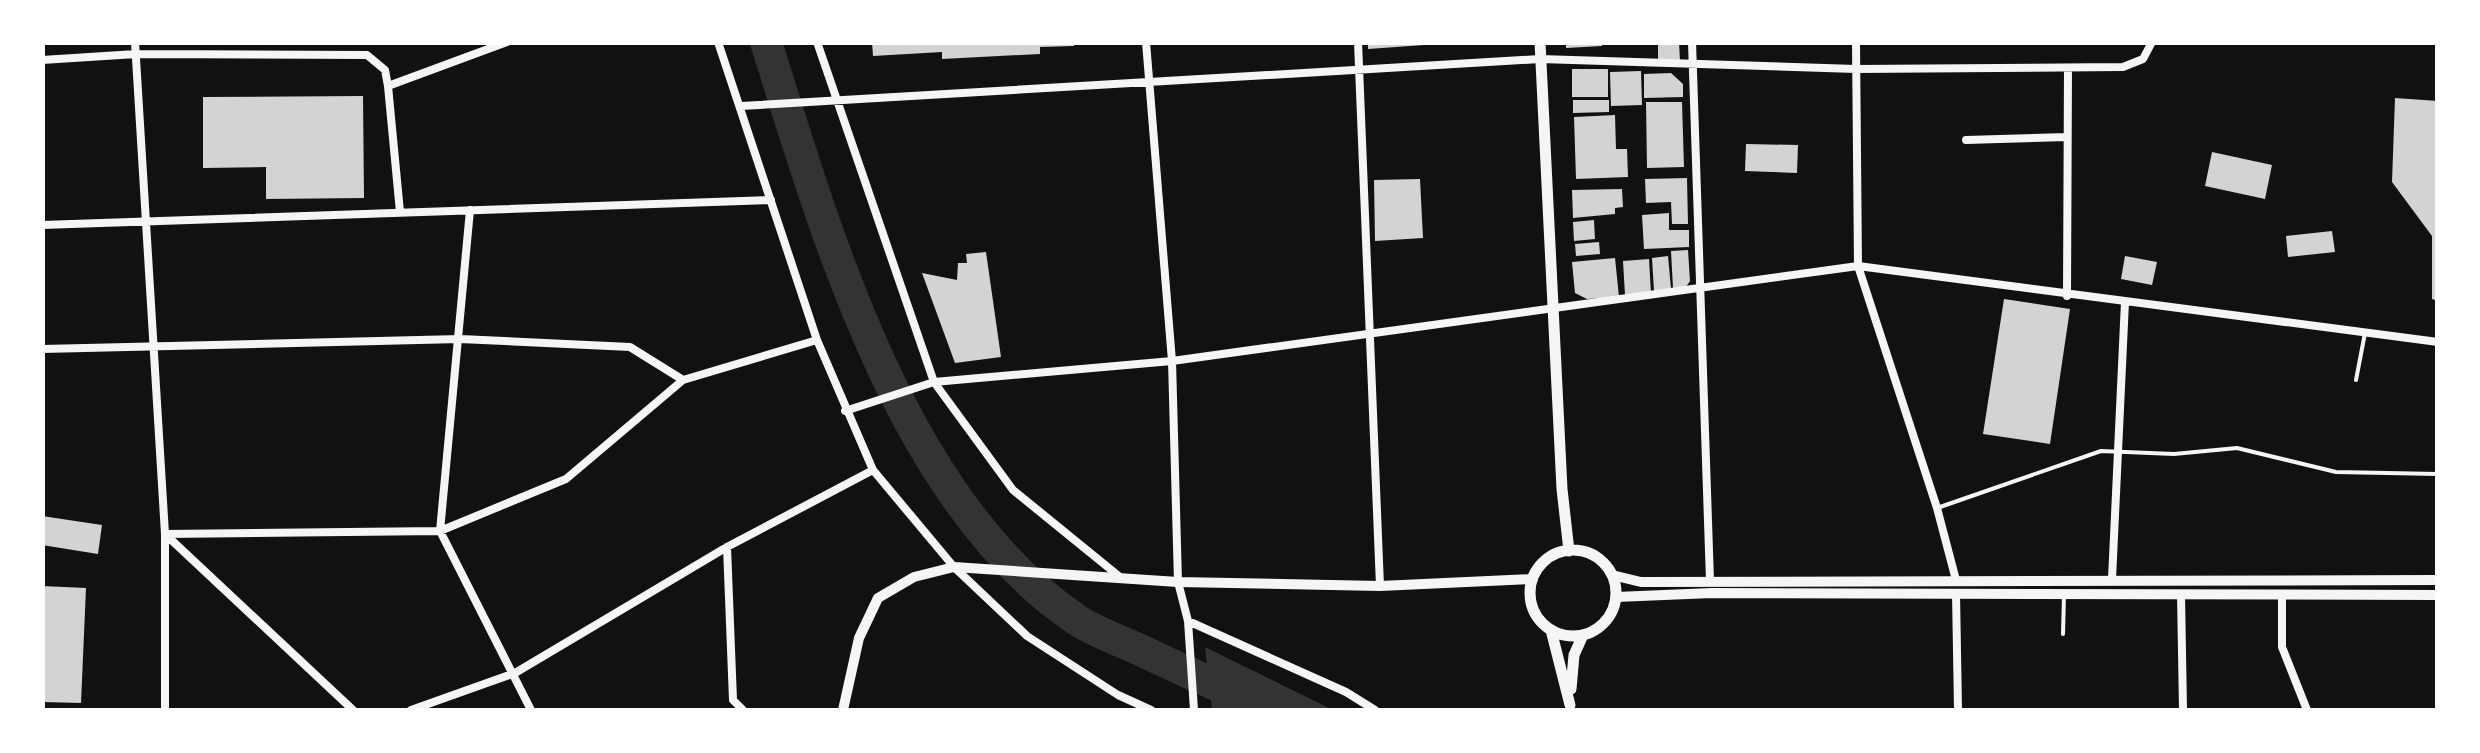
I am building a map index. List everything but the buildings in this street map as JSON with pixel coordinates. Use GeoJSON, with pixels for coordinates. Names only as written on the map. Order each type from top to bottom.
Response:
{"type":"FeatureCollection","features":[{"type":"Feature","properties":{"kind":"main road"},"geometry":{"type":"LineString","coordinates":[[1540,42],[1569,550]]}},
{"type":"Feature","properties":{"kind":"main road"},"geometry":{"type":"LineString","coordinates":[[1569,550],[1594,556],[1612,575],[1616,598],[1609,618],[1583,635],[1574,655],[1571,708],[1551,630],[1532,603],[1533,579],[1547,560],[1569,550]]}},
{"type":"Feature","properties":{"kind":"main road"},"geometry":{"type":"LineString","coordinates":[[1551,630],[1583,635]]}},
{"type":"Feature","properties":{"kind":"street"},"geometry":{"type":"LineString","coordinates":[[135,42],[157,346],[165,534],[165,710]]}},
{"type":"Feature","properties":{"kind":"street"},"geometry":{"type":"LineString","coordinates":[[388,86],[508,42]]}},
{"type":"Feature","properties":{"kind":"street"},"geometry":{"type":"LineString","coordinates":[[718,42],[817,340],[873,470],[954,568],[1027,636],[1118,695],[1151,710]]}},
{"type":"Feature","properties":{"kind":"street"},"geometry":{"type":"LineString","coordinates":[[817,42],[934,382],[1014,490],[1120,577]]}},
{"type":"Feature","properties":{"kind":"street"},"geometry":{"type":"LineString","coordinates":[[1146,42],[1172,361],[1178,582],[1188,621],[1194,710]]}},
{"type":"Feature","properties":{"kind":"street"},"geometry":{"type":"LineString","coordinates":[[1358,42],[1373,333],[1380,586]]}},
{"type":"Feature","properties":{"kind":"street"},"geometry":{"type":"LineString","coordinates":[[1692,42],[1710,581]]}},
{"type":"Feature","properties":{"kind":"street"},"geometry":{"type":"LineString","coordinates":[[1856,42],[1858,266],[1937,508],[1956,580],[1958,710]]}},
{"type":"Feature","properties":{"kind":"street"},"geometry":{"type":"LineString","coordinates":[[740,106],[1540,58],[1856,69],[2123,67],[2143,59],[2152,42]]}},
{"type":"Feature","properties":{"kind":"street"},"geometry":{"type":"LineString","coordinates":[[42,60],[136,54],[368,55],[385,70],[400,212]]}},
{"type":"Feature","properties":{"kind":"street"},"geometry":{"type":"LineString","coordinates":[[2067,296],[2068,69]]}},
{"type":"Feature","properties":{"kind":"street"},"geometry":{"type":"LineString","coordinates":[[1966,140],[2067,138]]}},
{"type":"Feature","properties":{"kind":"street"},"geometry":{"type":"LineString","coordinates":[[42,225],[771,200]]}},
{"type":"Feature","properties":{"kind":"street"},"geometry":{"type":"LineString","coordinates":[[470,210],[440,531],[531,710]]}},
{"type":"Feature","properties":{"kind":"street"},"geometry":{"type":"LineString","coordinates":[[845,411],[934,382],[1172,361],[1858,266],[2438,342]]}},
{"type":"Feature","properties":{"kind":"street"},"geometry":{"type":"LineString","coordinates":[[2112,580],[2126,302]]}},
{"type":"Feature","properties":{"kind":"street"},"geometry":{"type":"LineString","coordinates":[[42,349],[460,340],[630,347],[683,380]]}},
{"type":"Feature","properties":{"kind":"street"},"geometry":{"type":"LineString","coordinates":[[165,534],[440,531],[566,479],[683,380],[817,340]]}},
{"type":"Feature","properties":{"kind":"street"},"geometry":{"type":"LineString","coordinates":[[411,710],[515,674],[727,547],[873,470]]}},
{"type":"Feature","properties":{"kind":"street"},"geometry":{"type":"LineString","coordinates":[[165,534],[353,710]]}},
{"type":"Feature","properties":{"kind":"street"},"geometry":{"type":"LineString","coordinates":[[727,547],[734,700],[743,710]]}},
{"type":"Feature","properties":{"kind":"street"},"geometry":{"type":"LineString","coordinates":[[843,710],[859,638],[878,598],[914,577],[954,568],[1178,582],[1380,586],[1533,579]]}},
{"type":"Feature","properties":{"kind":"street"},"geometry":{"type":"LineString","coordinates":[[1612,575],[1640,582],[2438,580]]}},
{"type":"Feature","properties":{"kind":"street"},"geometry":{"type":"LineString","coordinates":[[1616,598],[1956,593],[2438,595]]}},
{"type":"Feature","properties":{"kind":"street"},"geometry":{"type":"LineString","coordinates":[[2181,594],[2183,710]]}},
{"type":"Feature","properties":{"kind":"street"},"geometry":{"type":"LineString","coordinates":[[2282,594],[2282,647],[2307,710]]}},
{"type":"Feature","properties":{"kind":"street"},"geometry":{"type":"LineString","coordinates":[[1188,621],[1346,692],[1375,710]]}},
{"type":"Feature","properties":{"kind":"lane"},"geometry":{"type":"LineString","coordinates":[[2356,380],[2365,333]]}},
{"type":"Feature","properties":{"kind":"lane"},"geometry":{"type":"LineString","coordinates":[[1937,508],[2101,451],[2174,454],[2236,448],[2336,472],[2438,474]]}},
{"type":"Feature","properties":{"kind":"lane"},"geometry":{"type":"LineString","coordinates":[[2063,634],[2064,580]]}},
{"type":"Feature","properties":{"kind":"shaded area"},"geometry":{"type":"Polygon","coordinates":[[[1205,647],[1333,710],[1212,710],[1205,647]]]}},
{"type":"Feature","properties":{"kind":"waterway"},"geometry":{"type":"LineString","coordinates":[[766,42],[815,197],[878,359],[918,436],[963,507],[1016,569],[1077,620],[1211,682],[1285,710]]}}]}
